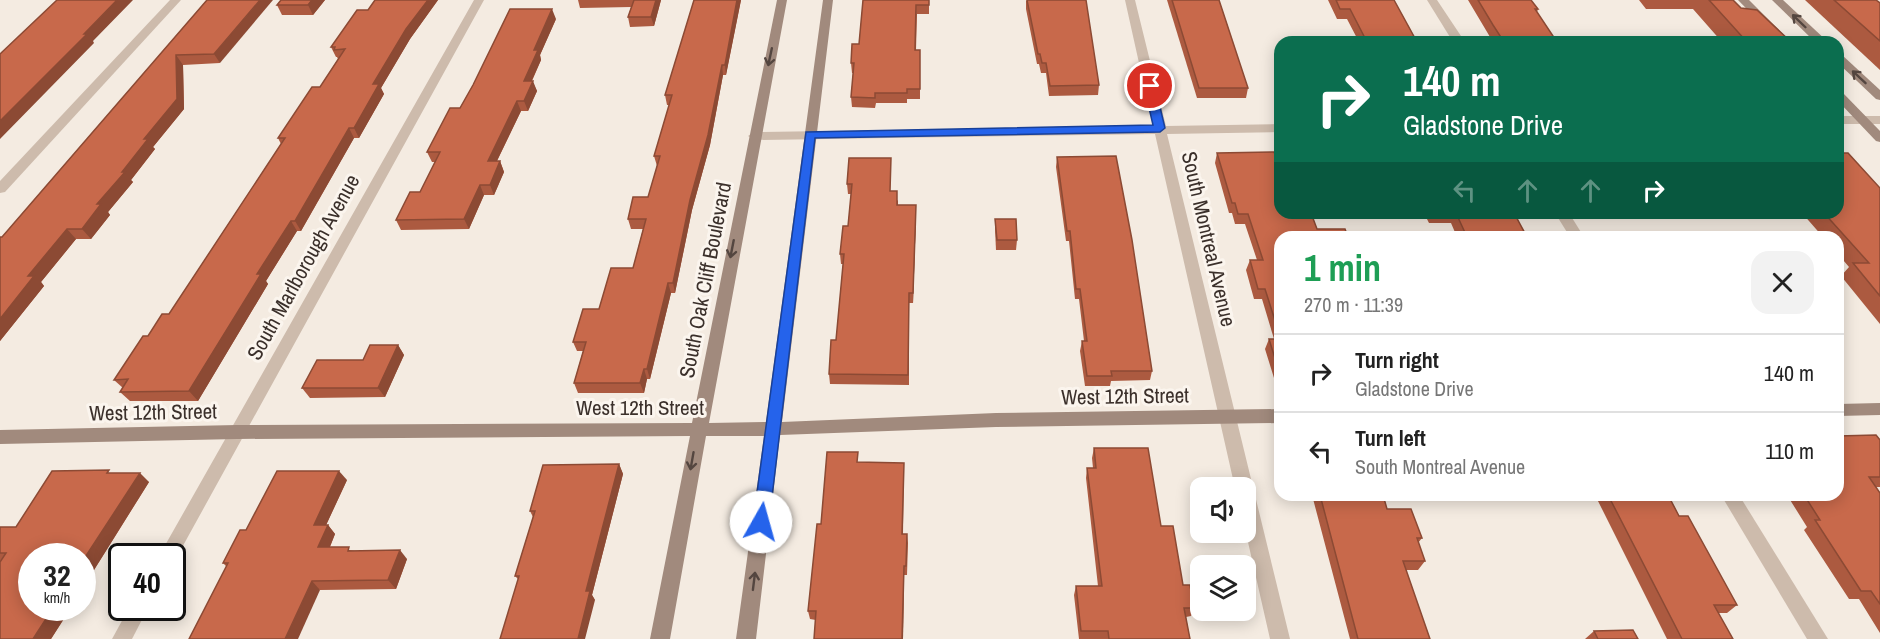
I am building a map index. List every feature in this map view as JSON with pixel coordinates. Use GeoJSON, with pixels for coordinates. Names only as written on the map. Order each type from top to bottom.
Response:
{"type":"FeatureCollection","features":[{"type":"Feature","properties":{"kind":"street"},"geometry":{"type":"LineString","coordinates":[[0,189],[176,0]]}},
{"type":"Feature","properties":{"kind":"street","name":"South Marlborough Avenue"},"geometry":{"type":"LineString","coordinates":[[175,543],[478,0]]}},
{"type":"Feature","properties":{"kind":"street","name":"South Oak Cliff Boulevard"},"geometry":{"type":"LineString","coordinates":[[660,639],[754,135],[782,0]]}},
{"type":"Feature","properties":{"kind":"street"},"geometry":{"type":"LineString","coordinates":[[746,639],[828,0]]}},
{"type":"Feature","properties":{"kind":"street","name":"South Montreal Avenue"},"geometry":{"type":"LineString","coordinates":[[1130,0],[1242,477]]}},
{"type":"Feature","properties":{"kind":"street"},"geometry":{"type":"LineString","coordinates":[[1432,0],[1455,36]]}},
{"type":"Feature","properties":{"kind":"street"},"geometry":{"type":"LineString","coordinates":[[1743,0],[1779,36]]}},
{"type":"Feature","properties":{"kind":"street"},"geometry":{"type":"LineString","coordinates":[[1777,0],[1816,36]]}},
{"type":"Feature","properties":{"kind":"street"},"geometry":{"type":"LineString","coordinates":[[1844,63],[1880,96]]}},
{"type":"Feature","properties":{"kind":"street"},"geometry":{"type":"LineString","coordinates":[[1844,101],[1880,138]]}},
{"type":"Feature","properties":{"kind":"street"},"geometry":{"type":"LineString","coordinates":[[1844,120],[1880,120]]}},
{"type":"Feature","properties":{"kind":"street"},"geometry":{"type":"LineString","coordinates":[[754,135],[1274,128]]}},
{"type":"Feature","properties":{"kind":"street"},"geometry":{"type":"LineString","coordinates":[[1844,410],[1880,409]]}},
{"type":"Feature","properties":{"kind":"street","name":"West 12th Street"},"geometry":{"type":"LineString","coordinates":[[0,437],[237,432],[773,429],[996,420],[1274,416]]}},
{"type":"Feature","properties":{"kind":"street"},"geometry":{"type":"LineString","coordinates":[[1734,501],[1818,639]]}},
{"type":"Feature","properties":{"kind":"street","name":"South Montreal Avenue"},"geometry":{"type":"LineString","coordinates":[[1256,536],[1280,639]]}},
{"type":"Feature","properties":{"kind":"street"},"geometry":{"type":"LineString","coordinates":[[122,639],[132,621]]}},
{"type":"Feature","properties":{"kind":"building"},"geometry":{"type":"Polygon","coordinates":[[[57,0],[117,0],[84,34],[87,34],[0,121],[0,54],[57,0]]]}},
{"type":"Feature","properties":{"kind":"building"},"geometry":{"type":"Polygon","coordinates":[[[207,0],[260,0],[214,54],[176,55],[177,99],[144,139],[148,139],[122,172],[125,172],[97,204],[101,204],[82,229],[67,229],[28,276],[34,276],[0,319],[0,237],[207,0]]]}},
{"type":"Feature","properties":{"kind":"building"},"geometry":{"type":"Polygon","coordinates":[[[281,0],[312,0],[308,5],[277,5],[281,0]]]}},
{"type":"Feature","properties":{"kind":"building"},"geometry":{"type":"Polygon","coordinates":[[[375,0],[428,0],[406,29],[373,84],[379,84],[354,128],[349,128],[295,221],[291,221],[257,274],[261,274],[189,391],[120,392],[128,379],[114,380],[143,336],[148,336],[162,314],[169,314],[285,138],[278,138],[312,87],[320,87],[345,49],[334,50],[335,47],[331,47],[357,10],[368,10],[375,0]]]}},
{"type":"Feature","properties":{"kind":"building"},"geometry":{"type":"Polygon","coordinates":[[[634,0],[656,0],[651,17],[628,17],[634,0]]]}},
{"type":"Feature","properties":{"kind":"building"},"geometry":{"type":"Polygon","coordinates":[[[694,0],[737,0],[725,65],[722,65],[673,283],[668,283],[647,369],[644,369],[640,383],[574,383],[586,342],[573,342],[583,309],[599,309],[611,268],[633,268],[646,219],[628,219],[633,197],[648,197],[660,156],[654,156],[672,95],[665,95],[694,0]]]}},
{"type":"Feature","properties":{"kind":"building"},"geometry":{"type":"Polygon","coordinates":[[[863,0],[929,0],[929,5],[916,5],[915,50],[920,50],[920,89],[907,89],[907,93],[875,93],[875,98],[851,97],[854,63],[851,63],[852,44],[859,44],[863,0]]]}},
{"type":"Feature","properties":{"kind":"building"},"geometry":{"type":"Polygon","coordinates":[[[1027,0],[1086,0],[1099,85],[1050,86],[1046,63],[1042,63],[1040,54],[1038,54],[1027,0]]]}},
{"type":"Feature","properties":{"kind":"building"},"geometry":{"type":"Polygon","coordinates":[[[1172,0],[1219,0],[1248,88],[1199,88],[1172,0]]]}},
{"type":"Feature","properties":{"kind":"building"},"geometry":{"type":"Polygon","coordinates":[[[1336,0],[1394,0],[1414,36],[1364,36],[1350,9],[1340,9],[1336,0]]]}},
{"type":"Feature","properties":{"kind":"building"},"geometry":{"type":"Polygon","coordinates":[[[1478,0],[1531,0],[1553,36],[1500,36],[1478,0]]]}},
{"type":"Feature","properties":{"kind":"building"},"geometry":{"type":"Polygon","coordinates":[[[1709,0],[1733,0],[1741,8],[1757,10],[1785,36],[1742,36],[1709,0]]]}},
{"type":"Feature","properties":{"kind":"building"},"geometry":{"type":"Polygon","coordinates":[[[1834,0],[1876,0],[1880,3],[1880,41],[1834,0]]]}},
{"type":"Feature","properties":{"kind":"building"},"geometry":{"type":"Polygon","coordinates":[[[510,9],[552,9],[534,50],[538,50],[524,81],[533,81],[524,101],[517,101],[488,161],[500,161],[490,185],[480,185],[464,219],[396,220],[410,192],[420,192],[440,152],[427,152],[450,108],[460,108],[510,9]]]}},
{"type":"Feature","properties":{"kind":"building"},"geometry":{"type":"Polygon","coordinates":[[[1274,152],[1274,219],[1313,219],[1317,229],[1345,229],[1346,231],[1274,231],[1274,317],[1265,289],[1258,289],[1250,260],[1263,260],[1248,214],[1238,214],[1235,203],[1232,203],[1217,153],[1274,152]]]}},
{"type":"Feature","properties":{"kind":"building"},"geometry":{"type":"Polygon","coordinates":[[[1844,153],[1848,153],[1880,188],[1880,296],[1853,263],[1869,263],[1844,235],[1844,231],[1840,231],[1829,219],[1844,219],[1844,153]]]}},
{"type":"Feature","properties":{"kind":"building"},"geometry":{"type":"Polygon","coordinates":[[[1116,156],[1132,240],[1152,371],[1111,371],[1112,376],[1087,376],[1082,341],[1087,341],[1080,289],[1076,289],[1070,231],[1067,231],[1057,157],[1116,156]]]}},
{"type":"Feature","properties":{"kind":"building"},"geometry":{"type":"Polygon","coordinates":[[[849,158],[891,158],[890,191],[897,191],[897,205],[916,205],[913,293],[909,293],[908,375],[829,374],[831,340],[836,340],[844,254],[840,254],[843,226],[848,226],[852,184],[847,184],[849,158]]]}},
{"type":"Feature","properties":{"kind":"building"},"geometry":{"type":"Polygon","coordinates":[[[995,219],[1016,219],[1017,240],[997,240],[995,219]]]}},
{"type":"Feature","properties":{"kind":"building"},"geometry":{"type":"Polygon","coordinates":[[[1459,219],[1517,219],[1524,231],[1464,231],[1459,219]]]}},
{"type":"Feature","properties":{"kind":"building"},"geometry":{"type":"Polygon","coordinates":[[[1269,339],[1274,339],[1274,355],[1269,339]]]}},
{"type":"Feature","properties":{"kind":"building"},"geometry":{"type":"Polygon","coordinates":[[[370,345],[398,345],[378,388],[302,388],[317,360],[363,360],[370,345]]]}},
{"type":"Feature","properties":{"kind":"building"},"geometry":{"type":"Polygon","coordinates":[[[1876,435],[1880,440],[1880,477],[1869,477],[1880,493],[1880,604],[1871,591],[1861,591],[1815,520],[1820,520],[1808,501],[1844,501],[1844,436],[1876,435]]]}},
{"type":"Feature","properties":{"kind":"building"},"geometry":{"type":"Polygon","coordinates":[[[1094,448],[1148,448],[1161,526],[1173,526],[1183,585],[1190,585],[1190,608],[1184,608],[1190,639],[1109,639],[1108,631],[1081,631],[1076,586],[1102,586],[1087,468],[1096,468],[1094,448]]]}},
{"type":"Feature","properties":{"kind":"building"},"geometry":{"type":"Polygon","coordinates":[[[827,452],[858,452],[857,462],[904,463],[902,534],[907,534],[902,639],[814,639],[816,611],[808,611],[817,524],[821,524],[827,452]]]}},
{"type":"Feature","properties":{"kind":"building"},"geometry":{"type":"Polygon","coordinates":[[[619,464],[586,591],[590,591],[578,639],[500,639],[519,576],[515,576],[535,511],[530,511],[543,465],[619,464]]]}},
{"type":"Feature","properties":{"kind":"building"},"geometry":{"type":"Polygon","coordinates":[[[109,470],[107,473],[140,473],[94,543],[18,543],[18,621],[45,621],[33,639],[0,639],[0,562],[6,553],[0,553],[0,527],[16,527],[52,471],[109,470]]]}},
{"type":"Feature","properties":{"kind":"building"},"geometry":{"type":"Polygon","coordinates":[[[277,471],[339,471],[314,525],[328,525],[318,547],[349,547],[348,551],[400,550],[388,580],[312,581],[285,639],[189,639],[228,563],[223,563],[240,530],[246,530],[277,471]]]}},
{"type":"Feature","properties":{"kind":"building"},"geometry":{"type":"Polygon","coordinates":[[[1322,501],[1385,501],[1387,509],[1411,509],[1422,538],[1417,538],[1425,561],[1403,561],[1430,639],[1358,639],[1322,501]]]}},
{"type":"Feature","properties":{"kind":"building"},"geometry":{"type":"Polygon","coordinates":[[[1611,501],[1671,501],[1679,516],[1688,516],[1737,605],[1714,605],[1733,639],[1682,639],[1611,501]]]}},
{"type":"Feature","properties":{"kind":"building"},"geometry":{"type":"Polygon","coordinates":[[[1633,630],[1638,639],[1598,639],[1594,631],[1633,630]]]}},
{"type":"Feature","properties":{"kind":"route"},"geometry":{"type":"LineString","coordinates":[[761,522],[810,134],[1160,128],[1150,86]]}}]}
